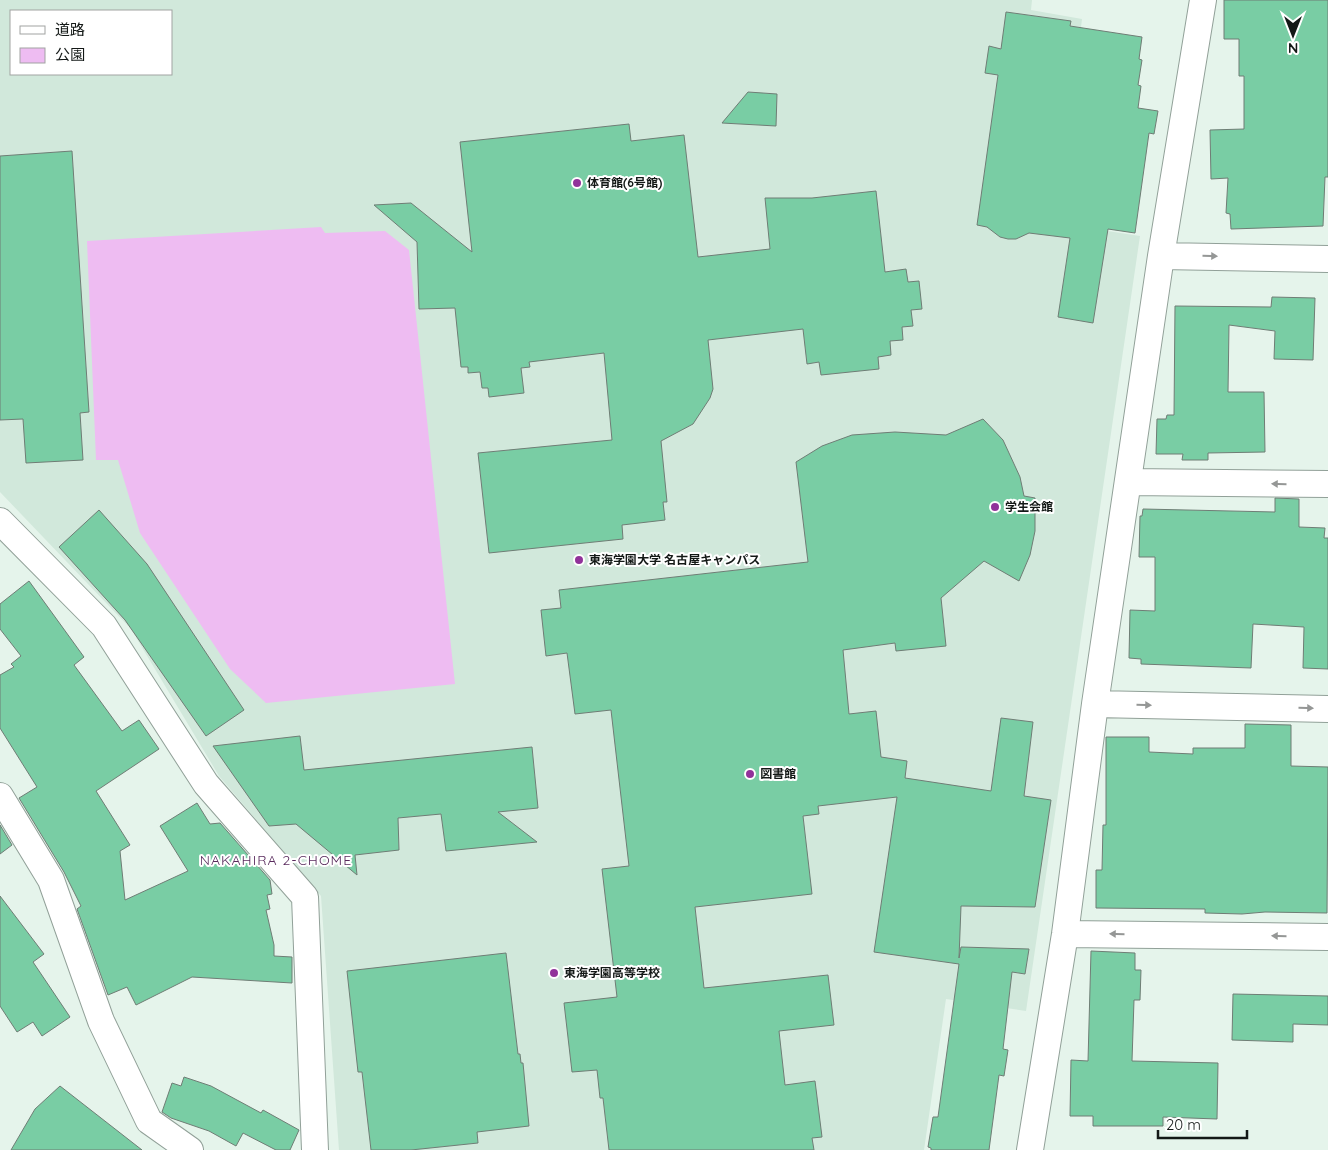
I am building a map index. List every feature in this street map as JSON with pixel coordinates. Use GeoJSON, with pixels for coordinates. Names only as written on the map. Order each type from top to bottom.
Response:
{"type":"FeatureCollection","features":[{"type":"Feature","properties":{"kind":"street"},"geometry":{"type":"LineString","coordinates":[[1030,1150],[1065,934],[1095,704],[1161,256],[1203,0]]}},
{"type":"Feature","properties":{"kind":"street"},"geometry":{"type":"LineString","coordinates":[[1161,256],[1328,259]]}},
{"type":"Feature","properties":{"kind":"street"},"geometry":{"type":"LineString","coordinates":[[1129,482],[1328,484]]}},
{"type":"Feature","properties":{"kind":"street"},"geometry":{"type":"LineString","coordinates":[[0,521],[104,626],[206,784],[305,896],[315,1150]]}},
{"type":"Feature","properties":{"kind":"street"},"geometry":{"type":"LineString","coordinates":[[1095,704],[1328,709]]}},
{"type":"Feature","properties":{"kind":"street"},"geometry":{"type":"LineString","coordinates":[[0,796],[51,880],[101,1021],[149,1121],[190,1150]]}},
{"type":"Feature","properties":{"kind":"street"},"geometry":{"type":"LineString","coordinates":[[1065,934],[1328,937]]}},
{"type":"Feature","properties":{"kind":"shaded area","name":"東海学園大学 名古屋キャンパス"},"geometry":{"type":"Polygon","coordinates":[[[0,0],[1032,0],[1031,10],[1082,19],[1056,223],[1140,236],[1026,1011],[946,999],[924,1150],[339,1150],[321,896],[219,776],[131,629],[0,492],[0,0]]]}},
{"type":"Feature","properties":{"kind":"green space"},"geometry":{"type":"Polygon","coordinates":[[[321,227],[325,233],[385,231],[409,250],[455,684],[266,703],[230,669],[140,533],[118,460],[96,460],[87,241],[321,227]]]}},
{"type":"Feature","properties":{"kind":"building"},"geometry":{"type":"Polygon","coordinates":[[[1224,0],[1328,0],[1328,177],[1325,177],[1323,226],[1231,229],[1230,214],[1226,213],[1228,178],[1211,179],[1210,130],[1244,129],[1244,76],[1239,76],[1239,39],[1224,39],[1224,0]]]}},
{"type":"Feature","properties":{"kind":"building"},"geometry":{"type":"Polygon","coordinates":[[[1006,12],[1071,21],[1070,26],[1142,37],[1139,59],[1142,60],[1138,85],[1141,86],[1138,108],[1158,111],[1154,134],[1149,133],[1135,233],[1108,229],[1093,323],[1058,317],[1070,238],[1029,233],[1016,239],[1008,239],[1000,237],[987,227],[977,225],[998,75],[985,73],[989,46],[1001,49],[1006,12]]]}},
{"type":"Feature","properties":{"kind":"building"},"geometry":{"type":"Polygon","coordinates":[[[748,92],[777,94],[776,126],[722,123],[748,92]]]}},
{"type":"Feature","properties":{"kind":"building"},"geometry":{"type":"Polygon","coordinates":[[[629,124],[631,141],[684,135],[698,257],[770,249],[765,198],[812,198],[876,191],[885,272],[906,269],[908,282],[919,281],[922,309],[911,310],[913,326],[902,327],[903,340],[890,341],[891,355],[878,357],[879,369],[821,375],[819,362],[807,364],[803,329],[708,340],[713,389],[710,398],[693,424],[661,441],[667,502],[663,502],[665,520],[622,525],[623,539],[489,553],[478,453],[612,440],[604,353],[529,362],[530,367],[521,368],[524,393],[489,397],[488,388],[482,388],[480,372],[468,373],[468,367],[461,367],[455,308],[419,309],[417,242],[374,205],[411,203],[472,252],[460,142],[629,124]]]}},
{"type":"Feature","properties":{"kind":"building"},"geometry":{"type":"Polygon","coordinates":[[[72,151],[89,412],[80,413],[83,460],[26,463],[23,419],[0,420],[0,156],[72,151]]]}},
{"type":"Feature","properties":{"kind":"building"},"geometry":{"type":"Polygon","coordinates":[[[1272,297],[1315,298],[1313,360],[1274,359],[1275,331],[1229,325],[1228,392],[1264,392],[1265,452],[1208,453],[1208,460],[1182,460],[1183,454],[1156,454],[1157,419],[1166,419],[1167,415],[1174,415],[1175,306],[1271,307],[1272,297]]]}},
{"type":"Feature","properties":{"kind":"building"},"geometry":{"type":"Polygon","coordinates":[[[983,419],[1003,440],[1020,477],[1024,496],[1035,498],[1035,531],[1030,555],[1019,581],[984,561],[941,598],[946,646],[896,651],[895,643],[843,650],[849,714],[876,711],[881,757],[907,761],[905,778],[991,791],[1001,718],[1033,722],[1024,796],[1051,800],[1035,907],[961,906],[959,958],[961,947],[1029,949],[1025,974],[1012,972],[1003,1049],[1008,1050],[1004,1076],[999,1075],[989,1150],[931,1150],[928,1147],[933,1117],[938,1117],[959,964],[874,952],[897,797],[818,806],[819,814],[803,816],[812,894],[695,907],[704,988],[828,975],[834,1025],[779,1031],[785,1085],[815,1081],[822,1137],[812,1138],[814,1150],[609,1150],[603,1098],[600,1098],[597,1070],[572,1072],[564,1003],[617,997],[602,869],[629,866],[611,710],[575,714],[567,653],[546,656],[541,610],[561,608],[559,590],[808,562],[796,462],[822,446],[852,435],[895,432],[946,435],[983,419]]]}},
{"type":"Feature","properties":{"kind":"building"},"geometry":{"type":"Polygon","coordinates":[[[1275,498],[1299,499],[1299,527],[1325,528],[1324,538],[1328,538],[1328,669],[1303,668],[1304,627],[1253,624],[1251,668],[1141,664],[1141,659],[1129,658],[1130,610],[1155,611],[1155,557],[1139,557],[1140,516],[1142,516],[1143,509],[1275,512],[1275,498]]]}},
{"type":"Feature","properties":{"kind":"building"},"geometry":{"type":"Polygon","coordinates":[[[99,510],[147,564],[244,710],[206,736],[125,620],[59,547],[99,510]]]}},
{"type":"Feature","properties":{"kind":"building"},"geometry":{"type":"Polygon","coordinates":[[[29,581],[84,657],[74,665],[122,731],[139,720],[159,749],[96,791],[130,845],[120,851],[125,900],[188,871],[160,826],[197,803],[210,824],[220,823],[270,880],[272,894],[267,895],[270,909],[266,910],[274,945],[274,956],[292,957],[292,983],[192,977],[136,1005],[127,987],[108,995],[77,909],[81,906],[64,872],[19,798],[37,787],[0,728],[0,675],[14,667],[11,664],[21,656],[0,629],[0,604],[29,581]]]}},
{"type":"Feature","properties":{"kind":"building"},"geometry":{"type":"Polygon","coordinates":[[[1245,724],[1291,725],[1291,766],[1328,767],[1327,913],[1265,912],[1242,914],[1205,913],[1205,909],[1096,908],[1096,870],[1102,870],[1103,825],[1106,825],[1106,737],[1149,737],[1149,752],[1193,754],[1193,748],[1245,748],[1245,724]]]}},
{"type":"Feature","properties":{"kind":"building"},"geometry":{"type":"Polygon","coordinates":[[[300,736],[304,770],[532,747],[538,808],[498,812],[537,842],[446,851],[441,814],[398,818],[399,850],[355,855],[357,875],[296,824],[269,826],[213,746],[300,736]]]}},
{"type":"Feature","properties":{"kind":"building"},"geometry":{"type":"Polygon","coordinates":[[[0,825],[12,845],[0,854],[0,825]]]}},
{"type":"Feature","properties":{"kind":"building"},"geometry":{"type":"Polygon","coordinates":[[[0,896],[44,954],[33,962],[70,1017],[42,1036],[33,1022],[17,1032],[0,1006],[0,896]]]}},
{"type":"Feature","properties":{"kind":"building"},"geometry":{"type":"Polygon","coordinates":[[[1091,951],[1135,953],[1135,970],[1141,970],[1140,1000],[1134,1000],[1132,1061],[1218,1063],[1217,1119],[1163,1117],[1163,1126],[1093,1126],[1093,1116],[1070,1116],[1071,1060],[1088,1061],[1091,951]]]}},
{"type":"Feature","properties":{"kind":"building"},"geometry":{"type":"Polygon","coordinates":[[[506,953],[518,1054],[520,1054],[521,1063],[523,1063],[529,1126],[477,1132],[478,1143],[411,1150],[371,1150],[362,1072],[358,1072],[347,971],[506,953]]]}},
{"type":"Feature","properties":{"kind":"building"},"geometry":{"type":"Polygon","coordinates":[[[1233,994],[1328,996],[1328,1025],[1293,1024],[1293,1042],[1232,1040],[1233,994]]]}},
{"type":"Feature","properties":{"kind":"building"},"geometry":{"type":"Polygon","coordinates":[[[184,1077],[211,1086],[261,1113],[263,1110],[299,1130],[290,1150],[276,1150],[243,1133],[236,1146],[209,1131],[171,1118],[162,1112],[172,1083],[181,1086],[184,1077]]]}},
{"type":"Feature","properties":{"kind":"building"},"geometry":{"type":"Polygon","coordinates":[[[60,1086],[142,1150],[11,1150],[35,1109],[60,1086]]]}},
{"type":"Feature","properties":{"kind":"place","name":"体育館(6号館)"},"geometry":{"type":"Point","coordinates":[577,183]}},
{"type":"Feature","properties":{"kind":"place","name":"学生会館"},"geometry":{"type":"Point","coordinates":[995,507]}},
{"type":"Feature","properties":{"kind":"place","name":"東海学園大学 名古屋キャンパス"},"geometry":{"type":"Point","coordinates":[579,560]}},
{"type":"Feature","properties":{"kind":"place","name":"図書館"},"geometry":{"type":"Point","coordinates":[750,774]}},
{"type":"Feature","properties":{"kind":"place","name":"東海学園高等学校"},"geometry":{"type":"Point","coordinates":[554,973]}},
{"type":"Feature","properties":{"kind":"district","name":"NAKAHIRA 2-CHOME"},"geometry":{"type":"Point","coordinates":[276,860]}}]}
